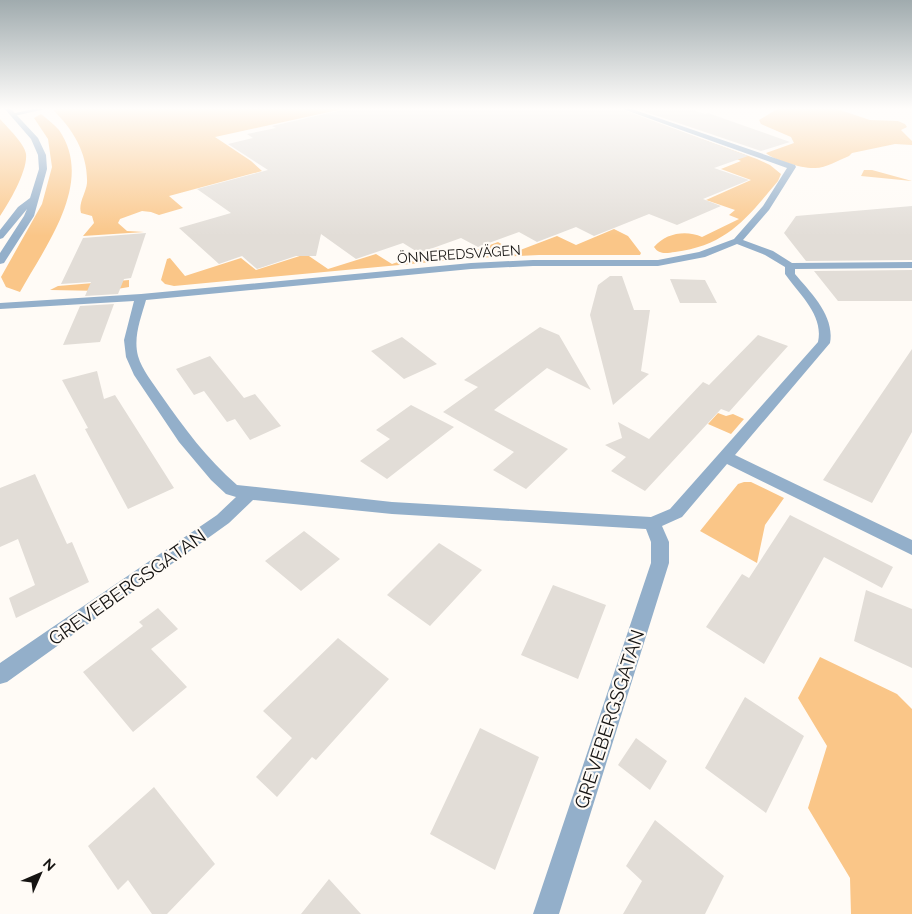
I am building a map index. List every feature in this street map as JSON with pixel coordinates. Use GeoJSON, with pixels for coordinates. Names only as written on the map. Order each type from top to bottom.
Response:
{"type":"FeatureCollection","features":[{"type":"Feature","properties":{"kind":"street"},"geometry":{"type":"LineString","coordinates":[[0,260],[29,216],[42,173],[42,155],[40,151]]}},
{"type":"Feature","properties":{"kind":"street"},"geometry":{"type":"LineString","coordinates":[[745,151],[792,167],[766,208],[737,241],[769,253],[790,266],[912,265]]}},
{"type":"Feature","properties":{"kind":"street"},"geometry":{"type":"LineString","coordinates":[[0,236],[21,209],[33,200]]}},
{"type":"Feature","properties":{"kind":"street","name":"ÖNNEREDSVÄGEN"},"geometry":{"type":"LineString","coordinates":[[0,306],[141,297],[471,266],[533,263],[658,263],[701,255],[737,241]]}},
{"type":"Feature","properties":{"kind":"street"},"geometry":{"type":"LineString","coordinates":[[141,297],[130,340],[132,357],[184,439],[216,476],[232,490],[249,494],[392,508],[652,523],[676,513],[820,350],[827,337],[823,319],[790,274],[790,266]]}},
{"type":"Feature","properties":{"kind":"street"},"geometry":{"type":"LineString","coordinates":[[726,457],[912,548]]}},
{"type":"Feature","properties":{"kind":"street","name":"GREVEBERGSGATAN"},"geometry":{"type":"LineString","coordinates":[[0,674],[223,520],[249,494]]}},
{"type":"Feature","properties":{"kind":"street","name":"GREVEBERGSGATAN"},"geometry":{"type":"LineString","coordinates":[[546,914],[660,563],[660,542],[652,523]]}},
{"type":"Feature","properties":{"kind":"shaded area"},"geometry":{"type":"Polygon","coordinates":[[[0,151],[25,151],[26,161],[21,177],[0,216],[0,151]]]}},
{"type":"Feature","properties":{"kind":"shaded area"},"geometry":{"type":"Polygon","coordinates":[[[50,151],[69,151],[72,171],[63,213],[20,292],[6,287],[1,277],[42,204],[52,167],[50,151]]]}},
{"type":"Feature","properties":{"kind":"shaded area"},"geometry":{"type":"Polygon","coordinates":[[[235,151],[262,171],[169,196],[183,208],[159,215],[142,211],[120,219],[118,223],[127,231],[144,232],[83,236],[94,223],[92,216],[81,213],[80,209],[87,183],[87,172],[82,152],[235,151]]]}},
{"type":"Feature","properties":{"kind":"shaded area"},"geometry":{"type":"Polygon","coordinates":[[[718,151],[734,151],[757,159],[770,165],[781,174],[778,181],[756,207],[734,228],[709,243],[669,253],[658,251],[654,247],[670,236],[683,233],[702,237],[739,219],[729,215],[735,210],[706,200],[751,180],[721,169],[741,161],[718,151]]]}},
{"type":"Feature","properties":{"kind":"shaded area"},"geometry":{"type":"Polygon","coordinates":[[[773,151],[863,151],[852,153],[837,162],[819,168],[789,164],[766,153],[773,151]]]}},
{"type":"Feature","properties":{"kind":"shaded area"},"geometry":{"type":"Polygon","coordinates":[[[864,170],[872,170],[912,181],[861,176],[864,170]]]}},
{"type":"Feature","properties":{"kind":"shaded area"},"geometry":{"type":"Polygon","coordinates":[[[614,229],[628,236],[641,253],[640,255],[539,255],[475,258],[174,286],[165,284],[161,280],[167,259],[170,258],[185,276],[241,258],[256,270],[306,254],[328,269],[376,254],[392,264],[438,248],[455,258],[498,242],[515,252],[557,236],[576,245],[614,229]]]}},
{"type":"Feature","properties":{"kind":"shaded area"},"geometry":{"type":"Polygon","coordinates":[[[129,280],[129,287],[105,291],[50,290],[58,286],[129,280]]]}},
{"type":"Feature","properties":{"kind":"shaded area"},"geometry":{"type":"Polygon","coordinates":[[[718,413],[726,416],[733,414],[744,419],[731,434],[708,424],[718,413]]]}},
{"type":"Feature","properties":{"kind":"shaded area"},"geometry":{"type":"Polygon","coordinates":[[[751,482],[784,498],[765,525],[757,563],[700,531],[738,484],[751,482]]]}},
{"type":"Feature","properties":{"kind":"shaded area"},"geometry":{"type":"Polygon","coordinates":[[[820,657],[897,694],[912,709],[912,914],[851,914],[850,878],[808,808],[827,746],[798,698],[820,657]]]}},
{"type":"Feature","properties":{"kind":"building"},"geometry":{"type":"Polygon","coordinates":[[[238,151],[734,151],[748,156],[714,168],[749,180],[703,199],[721,206],[677,225],[649,214],[594,236],[576,227],[537,242],[519,232],[478,247],[461,238],[419,253],[403,243],[356,259],[321,234],[316,256],[296,256],[257,269],[242,256],[219,264],[179,228],[231,213],[197,189],[268,170],[238,151]]]}},
{"type":"Feature","properties":{"kind":"building"},"geometry":{"type":"Polygon","coordinates":[[[912,206],[912,260],[806,261],[784,233],[796,216],[912,206]]]}},
{"type":"Feature","properties":{"kind":"building"},"geometry":{"type":"Polygon","coordinates":[[[146,233],[131,278],[124,279],[118,294],[85,296],[91,282],[61,284],[83,238],[146,233]]]}},
{"type":"Feature","properties":{"kind":"building"},"geometry":{"type":"Polygon","coordinates":[[[912,270],[912,301],[838,301],[814,271],[912,270]]]}},
{"type":"Feature","properties":{"kind":"building"},"geometry":{"type":"Polygon","coordinates":[[[610,276],[622,276],[634,310],[650,310],[641,371],[649,374],[613,405],[590,315],[598,285],[610,276]]]}},
{"type":"Feature","properties":{"kind":"building"},"geometry":{"type":"Polygon","coordinates":[[[670,279],[705,280],[717,303],[680,303],[670,279]]]}},
{"type":"Feature","properties":{"kind":"building"},"geometry":{"type":"Polygon","coordinates":[[[114,304],[100,342],[63,345],[80,306],[114,304]]]}},
{"type":"Feature","properties":{"kind":"building"},"geometry":{"type":"Polygon","coordinates":[[[540,327],[559,335],[591,390],[547,368],[494,410],[568,449],[526,489],[493,470],[514,452],[443,412],[478,387],[464,380],[540,327]]]}},
{"type":"Feature","properties":{"kind":"building"},"geometry":{"type":"Polygon","coordinates":[[[758,335],[788,346],[729,412],[721,409],[645,491],[611,471],[626,457],[605,445],[622,438],[618,422],[649,439],[703,382],[709,385],[758,335]]]}},
{"type":"Feature","properties":{"kind":"building"},"geometry":{"type":"Polygon","coordinates":[[[402,337],[437,364],[404,379],[371,351],[402,337]]]}},
{"type":"Feature","properties":{"kind":"building"},"geometry":{"type":"Polygon","coordinates":[[[912,349],[912,432],[872,503],[823,480],[912,349]]]}},
{"type":"Feature","properties":{"kind":"building"},"geometry":{"type":"Polygon","coordinates":[[[210,356],[244,398],[255,394],[281,426],[250,440],[235,419],[227,422],[204,391],[194,395],[176,369],[210,356]]]}},
{"type":"Feature","properties":{"kind":"building"},"geometry":{"type":"Polygon","coordinates":[[[97,371],[104,399],[115,395],[174,488],[128,509],[85,429],[88,428],[62,380],[97,371]]]}},
{"type":"Feature","properties":{"kind":"building"},"geometry":{"type":"Polygon","coordinates":[[[411,405],[454,427],[387,479],[360,461],[390,439],[376,430],[411,405]]]}},
{"type":"Feature","properties":{"kind":"building"},"geometry":{"type":"Polygon","coordinates":[[[35,474],[67,544],[72,542],[89,582],[16,618],[9,598],[35,585],[18,539],[0,547],[0,488],[35,474]]]}},
{"type":"Feature","properties":{"kind":"building"},"geometry":{"type":"Polygon","coordinates":[[[790,515],[893,567],[882,588],[824,557],[764,664],[706,627],[742,574],[749,578],[790,515]]]}},
{"type":"Feature","properties":{"kind":"building"},"geometry":{"type":"Polygon","coordinates":[[[304,531],[340,559],[301,591],[265,561],[304,531]]]}},
{"type":"Feature","properties":{"kind":"building"},"geometry":{"type":"Polygon","coordinates":[[[439,543],[482,570],[430,626],[387,595],[439,543]]]}},
{"type":"Feature","properties":{"kind":"building"},"geometry":{"type":"Polygon","coordinates":[[[553,585],[606,605],[578,679],[521,655],[553,585]]]}},
{"type":"Feature","properties":{"kind":"building"},"geometry":{"type":"Polygon","coordinates":[[[866,590],[912,609],[912,668],[854,641],[866,590]]]}},
{"type":"Feature","properties":{"kind":"building"},"geometry":{"type":"Polygon","coordinates":[[[158,608],[178,629],[151,649],[187,687],[133,732],[83,672],[143,626],[139,622],[158,608]]]}},
{"type":"Feature","properties":{"kind":"building"},"geometry":{"type":"Polygon","coordinates":[[[338,638],[389,679],[316,760],[312,757],[277,797],[256,777],[292,738],[263,711],[338,638]]]}},
{"type":"Feature","properties":{"kind":"building"},"geometry":{"type":"Polygon","coordinates":[[[745,697],[804,736],[766,813],[705,768],[745,697]]]}},
{"type":"Feature","properties":{"kind":"building"},"geometry":{"type":"Polygon","coordinates":[[[480,728],[539,757],[495,870],[430,834],[480,728]]]}},
{"type":"Feature","properties":{"kind":"building"},"geometry":{"type":"Polygon","coordinates":[[[636,738],[667,761],[650,790],[618,765],[636,738]]]}},
{"type":"Feature","properties":{"kind":"building"},"geometry":{"type":"Polygon","coordinates":[[[154,787],[215,864],[167,914],[152,914],[128,880],[118,890],[88,846],[154,787]]]}},
{"type":"Feature","properties":{"kind":"building"},"geometry":{"type":"Polygon","coordinates":[[[655,820],[724,876],[705,914],[623,914],[642,881],[626,866],[655,820]]]}},
{"type":"Feature","properties":{"kind":"building"},"geometry":{"type":"Polygon","coordinates":[[[329,879],[361,914],[301,914],[329,879]]]}}]}
